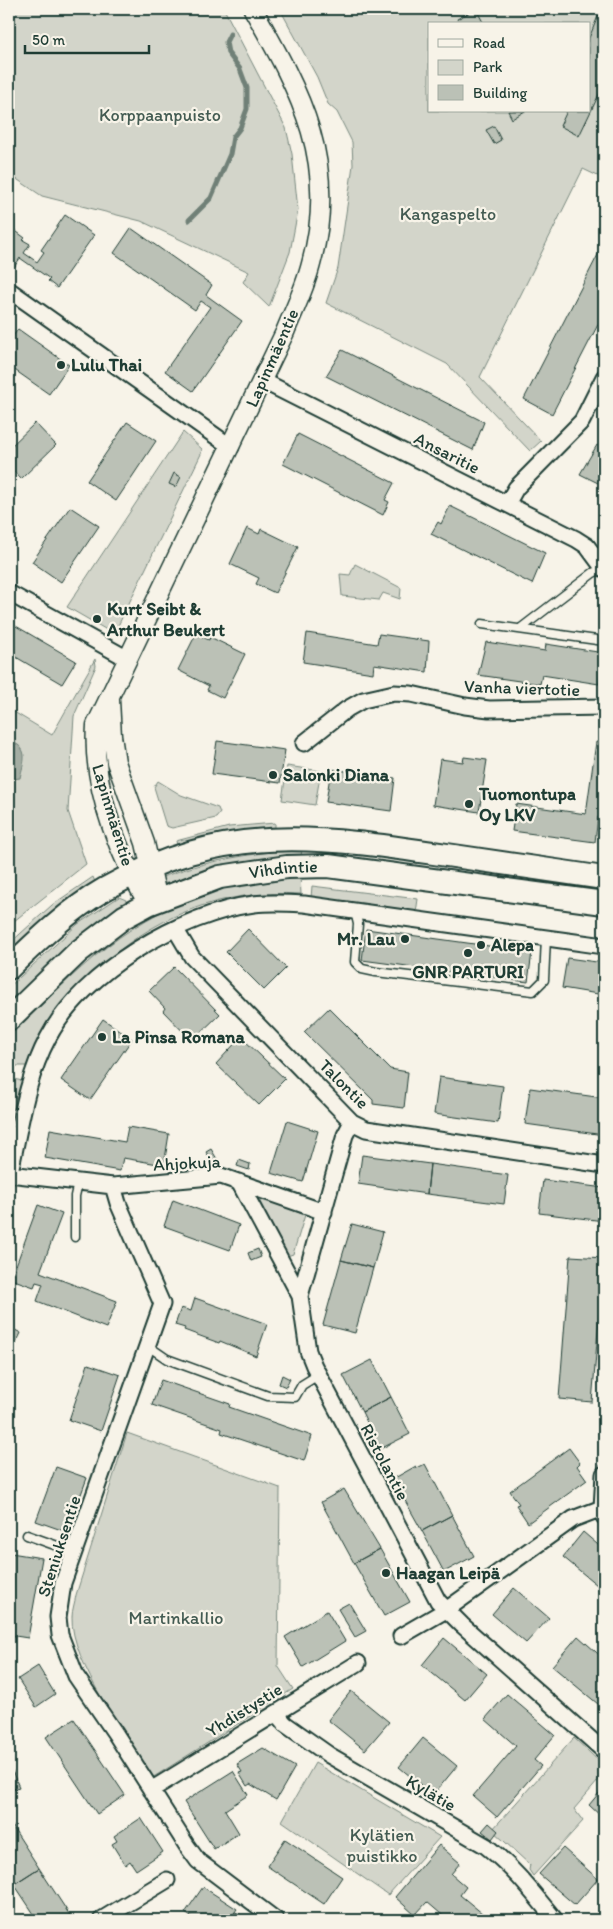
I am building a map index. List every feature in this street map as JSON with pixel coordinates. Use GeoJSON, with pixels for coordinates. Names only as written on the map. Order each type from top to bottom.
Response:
{"type":"FeatureCollection","features":[{"type":"Feature","properties":{"kind":"main road","name":"Vihdintie"},"geometry":{"type":"LineString","coordinates":[[9,968],[56,923],[104,890],[141,871],[214,846],[274,838],[354,841],[604,878]]}},
{"type":"Feature","properties":{"kind":"main road","name":"Vihdintie"},"geometry":{"type":"LineString","coordinates":[[9,1019],[78,952],[124,917],[153,902],[220,877],[287,867],[328,866],[604,903]]}},
{"type":"Feature","properties":{"kind":"street","name":"Lapinmäentie"},"geometry":{"type":"LineString","coordinates":[[153,902],[141,871],[115,833],[96,771],[94,748],[96,725],[263,381],[300,296],[311,264],[320,211],[321,182],[318,155],[298,92],[253,9]]}},
{"type":"Feature","properties":{"kind":"street"},"geometry":{"type":"LineString","coordinates":[[9,290],[231,447]]}},
{"type":"Feature","properties":{"kind":"street"},"geometry":{"type":"LineString","coordinates":[[507,504],[516,488],[582,421],[604,377]]}},
{"type":"Feature","properties":{"kind":"street","name":"Ansaritie"},"geometry":{"type":"LineString","coordinates":[[263,381],[587,546],[604,569]]}},
{"type":"Feature","properties":{"kind":"street"},"geometry":{"type":"LineString","coordinates":[[9,593],[128,659]]}},
{"type":"Feature","properties":{"kind":"street","name":"Vanha viertotie"},"geometry":{"type":"LineString","coordinates":[[304,743],[347,709],[364,700],[394,693],[411,694],[464,706],[489,709],[604,707]]}},
{"type":"Feature","properties":{"kind":"street","name":"Lapinmäentie"},"geometry":{"type":"LineString","coordinates":[[110,694],[112,736],[116,762],[145,843],[141,871]]}},
{"type":"Feature","properties":{"kind":"street","name":"Vihdintie"},"geometry":{"type":"LineString","coordinates":[[9,1175],[31,1078],[54,1026],[70,1004],[94,979],[136,950],[207,916],[253,904],[304,904],[604,946]]}},
{"type":"Feature","properties":{"kind":"street","name":"Talontie"},"geometry":{"type":"LineString","coordinates":[[176,930],[192,957],[352,1122],[366,1129],[604,1165]]}},
{"type":"Feature","properties":{"kind":"street","name":"Ristolantie"},"geometry":{"type":"LineString","coordinates":[[352,1122],[345,1135],[300,1296],[308,1352],[318,1375],[432,1591],[446,1610],[604,1751]]}},
{"type":"Feature","properties":{"kind":"street","name":"Ahjokuja"},"geometry":{"type":"LineString","coordinates":[[9,1175],[113,1186],[221,1176],[239,1182],[300,1296]]}},
{"type":"Feature","properties":{"kind":"street"},"geometry":{"type":"LineString","coordinates":[[239,1182],[324,1212]]}},
{"type":"Feature","properties":{"kind":"street","name":"Steniuksentie"},"geometry":{"type":"LineString","coordinates":[[113,1186],[118,1203],[162,1304],[74,1552],[60,1600],[58,1617],[60,1635],[76,1676],[198,1861],[276,1920]]}},
{"type":"Feature","properties":{"kind":"street"},"geometry":{"type":"LineString","coordinates":[[401,1636],[446,1610],[573,1519],[603,1512],[604,1474]]}},
{"type":"Feature","properties":{"kind":"street","name":"Yhdistystie"},"geometry":{"type":"LineString","coordinates":[[151,1790],[358,1663]]}},
{"type":"Feature","properties":{"kind":"street","name":"Kylätie"},"geometry":{"type":"LineString","coordinates":[[276,1713],[285,1724],[324,1752],[486,1846],[522,1879],[554,1920]]}},
{"type":"Feature","properties":{"kind":"street"},"geometry":{"type":"LineString","coordinates":[[101,1920],[167,1880]]}},
{"type":"Feature","properties":{"kind":"lane"},"geometry":{"type":"LineString","coordinates":[[520,629],[593,573],[604,569]]}},
{"type":"Feature","properties":{"kind":"lane"},"geometry":{"type":"LineString","coordinates":[[482,624],[604,641]]}},
{"type":"Feature","properties":{"kind":"lane"},"geometry":{"type":"LineString","coordinates":[[355,911],[358,924],[355,962],[362,969],[376,972],[533,991],[544,980],[546,938]]}},
{"type":"Feature","properties":{"kind":"lane"},"geometry":{"type":"LineString","coordinates":[[75,1237],[75,1196],[78,1183]]}},
{"type":"Feature","properties":{"kind":"lane"},"geometry":{"type":"LineString","coordinates":[[148,1346],[167,1359],[268,1396],[295,1397],[302,1385],[318,1375]]}},
{"type":"Feature","properties":{"kind":"lane"},"geometry":{"type":"LineString","coordinates":[[27,1535],[74,1552]]}},
{"type":"Feature","properties":{"kind":"green space","name":"Korppaanpuisto"},"geometry":{"type":"Polygon","coordinates":[[[9,9],[224,9],[286,128],[292,154],[298,210],[290,252],[269,307],[243,282],[249,272],[141,221],[42,196],[9,174],[9,9]]]}},
{"type":"Feature","properties":{"kind":"green space","name":"Kangaspelto"},"geometry":{"type":"Polygon","coordinates":[[[280,9],[604,9],[604,179],[583,169],[480,377],[541,441],[530,451],[447,364],[326,303],[338,268],[353,165],[352,142],[337,112],[328,104],[317,77],[280,9]]]}},
{"type":"Feature","properties":{"kind":"green space"},"geometry":{"type":"Polygon","coordinates":[[[183,432],[202,449],[201,454],[116,630],[112,633],[67,607],[183,432]]]}},
{"type":"Feature","properties":{"kind":"green space"},"geometry":{"type":"Polygon","coordinates":[[[355,564],[401,588],[400,599],[383,593],[379,600],[342,596],[340,574],[350,575],[355,564]]]}},
{"type":"Feature","properties":{"kind":"green space"},"geometry":{"type":"Polygon","coordinates":[[[95,659],[96,666],[74,716],[68,811],[86,864],[9,925],[9,709],[52,735],[95,659]]]}},
{"type":"Feature","properties":{"kind":"green space"},"geometry":{"type":"Polygon","coordinates":[[[287,766],[321,771],[315,805],[282,800],[287,766]]]}},
{"type":"Feature","properties":{"kind":"green space"},"geometry":{"type":"Polygon","coordinates":[[[158,781],[181,795],[218,808],[220,813],[216,818],[172,828],[166,826],[154,787],[158,781]]]}},
{"type":"Feature","properties":{"kind":"green space"},"geometry":{"type":"Polygon","coordinates":[[[275,823],[275,829],[237,832],[177,845],[176,841],[229,827],[275,823]]]}},
{"type":"Feature","properties":{"kind":"green space"},"geometry":{"type":"Polygon","coordinates":[[[302,849],[301,857],[181,883],[163,883],[161,880],[162,877],[179,871],[214,862],[248,855],[302,849]]]}},
{"type":"Feature","properties":{"kind":"green space"},"geometry":{"type":"Polygon","coordinates":[[[300,875],[301,894],[242,896],[214,902],[163,922],[139,936],[115,953],[64,1002],[47,1026],[28,1066],[9,1066],[9,1037],[82,967],[133,928],[191,898],[225,887],[253,881],[300,875]]]}},
{"type":"Feature","properties":{"kind":"green space"},"geometry":{"type":"Polygon","coordinates":[[[93,877],[95,882],[42,921],[9,951],[9,944],[52,905],[93,877]]]}},
{"type":"Feature","properties":{"kind":"green space"},"geometry":{"type":"Polygon","coordinates":[[[312,886],[418,899],[416,913],[311,898],[312,886]]]}},
{"type":"Feature","properties":{"kind":"green space"},"geometry":{"type":"Polygon","coordinates":[[[119,897],[126,900],[124,904],[77,939],[9,1003],[9,987],[78,924],[119,897]]]}},
{"type":"Feature","properties":{"kind":"green space"},"geometry":{"type":"Polygon","coordinates":[[[13,1079],[23,1081],[9,1148],[9,1081],[13,1079]]]}},
{"type":"Feature","properties":{"kind":"green space"},"geometry":{"type":"Polygon","coordinates":[[[262,1198],[305,1215],[293,1254],[287,1256],[259,1202],[262,1198]]]}},
{"type":"Feature","properties":{"kind":"green space","name":"Martinkallio"},"geometry":{"type":"Polygon","coordinates":[[[127,1433],[280,1488],[278,1666],[293,1689],[152,1778],[90,1677],[80,1655],[74,1635],[72,1617],[76,1595],[127,1433]]]}},
{"type":"Feature","properties":{"kind":"green space"},"geometry":{"type":"Polygon","coordinates":[[[574,1738],[604,1766],[604,1774],[574,1809],[583,1821],[533,1876],[529,1870],[530,1865],[492,1830],[574,1738]]]}},
{"type":"Feature","properties":{"kind":"green space","name":"Kylätien puistikko"},"geometry":{"type":"Polygon","coordinates":[[[315,1763],[440,1837],[388,1895],[282,1821],[315,1763]]]}},
{"type":"Feature","properties":{"kind":"shaded area"},"geometry":{"type":"Polygon","coordinates":[[[9,737],[23,752],[24,760],[20,778],[13,779],[9,777],[9,737]]]}},
{"type":"Feature","properties":{"kind":"building"},"geometry":{"type":"Polygon","coordinates":[[[476,9],[483,22],[458,22],[457,19],[476,9]]]}},
{"type":"Feature","properties":{"kind":"building"},"geometry":{"type":"Polygon","coordinates":[[[601,9],[604,9],[604,84],[579,136],[560,126],[567,112],[590,112],[590,36],[601,9]]]}},
{"type":"Feature","properties":{"kind":"building"},"geometry":{"type":"Polygon","coordinates":[[[508,112],[523,112],[512,119],[508,112]]]}},
{"type":"Feature","properties":{"kind":"building"},"geometry":{"type":"Polygon","coordinates":[[[494,126],[501,140],[494,144],[486,130],[494,126]]]}},
{"type":"Feature","properties":{"kind":"building"},"geometry":{"type":"Polygon","coordinates":[[[65,215],[94,235],[57,288],[48,281],[50,279],[20,258],[13,269],[9,266],[9,226],[25,238],[23,240],[30,244],[24,253],[37,262],[44,252],[41,250],[65,215]]]}},
{"type":"Feature","properties":{"kind":"building"},"geometry":{"type":"Polygon","coordinates":[[[131,228],[212,285],[206,295],[242,321],[193,391],[165,371],[210,307],[201,301],[195,310],[114,253],[131,228]]]}},
{"type":"Feature","properties":{"kind":"building"},"geometry":{"type":"Polygon","coordinates":[[[604,243],[604,313],[552,414],[524,399],[604,243]]]}},
{"type":"Feature","properties":{"kind":"building"},"geometry":{"type":"Polygon","coordinates":[[[18,329],[69,365],[49,394],[9,366],[9,342],[18,329]]]}},
{"type":"Feature","properties":{"kind":"building"},"geometry":{"type":"Polygon","coordinates":[[[342,350],[484,422],[473,450],[326,376],[342,350]]]}},
{"type":"Feature","properties":{"kind":"building"},"geometry":{"type":"Polygon","coordinates":[[[127,422],[156,441],[116,501],[87,481],[127,422]]]}},
{"type":"Feature","properties":{"kind":"building"},"geometry":{"type":"Polygon","coordinates":[[[35,423],[56,445],[21,479],[9,466],[9,448],[35,423]]]}},
{"type":"Feature","properties":{"kind":"building"},"geometry":{"type":"Polygon","coordinates":[[[298,434],[394,483],[385,500],[389,502],[383,515],[283,464],[298,434]]]}},
{"type":"Feature","properties":{"kind":"building"},"geometry":{"type":"Polygon","coordinates":[[[597,445],[604,449],[604,486],[580,474],[597,445]]]}},
{"type":"Feature","properties":{"kind":"building"},"geometry":{"type":"Polygon","coordinates":[[[174,473],[181,477],[176,487],[169,484],[174,473]]]}},
{"type":"Feature","properties":{"kind":"building"},"geometry":{"type":"Polygon","coordinates":[[[450,506],[545,553],[532,584],[431,534],[438,522],[441,524],[450,506]]]}},
{"type":"Feature","properties":{"kind":"building"},"geometry":{"type":"Polygon","coordinates":[[[70,507],[99,526],[61,582],[32,562],[70,507]]]}},
{"type":"Feature","properties":{"kind":"building"},"geometry":{"type":"Polygon","coordinates":[[[247,528],[259,534],[261,529],[298,547],[275,593],[256,584],[259,578],[230,564],[247,528]]]}},
{"type":"Feature","properties":{"kind":"building"},"geometry":{"type":"Polygon","coordinates":[[[9,622],[76,661],[62,684],[9,653],[9,622]]]}},
{"type":"Feature","properties":{"kind":"building"},"geometry":{"type":"Polygon","coordinates":[[[307,633],[377,644],[379,634],[429,641],[427,672],[374,664],[373,673],[303,662],[307,633]]]}},
{"type":"Feature","properties":{"kind":"building"},"geometry":{"type":"Polygon","coordinates":[[[196,634],[209,640],[210,637],[245,654],[223,698],[207,690],[209,686],[178,670],[196,634]]]}},
{"type":"Feature","properties":{"kind":"building"},"geometry":{"type":"Polygon","coordinates":[[[486,642],[545,651],[546,644],[604,653],[599,684],[542,675],[540,684],[478,675],[486,642]]]}},
{"type":"Feature","properties":{"kind":"building"},"geometry":{"type":"Polygon","coordinates":[[[217,741],[285,750],[280,783],[212,774],[217,741]]]}},
{"type":"Feature","properties":{"kind":"building"},"geometry":{"type":"Polygon","coordinates":[[[596,742],[604,743],[604,818],[598,817],[595,842],[512,831],[516,804],[586,814],[596,742]]]}},
{"type":"Feature","properties":{"kind":"building"},"geometry":{"type":"Polygon","coordinates":[[[464,757],[487,760],[479,812],[433,805],[440,759],[463,762],[464,757]]]}},
{"type":"Feature","properties":{"kind":"building"},"geometry":{"type":"Polygon","coordinates":[[[331,769],[395,778],[391,811],[326,802],[331,769]]]}},
{"type":"Feature","properties":{"kind":"building"},"geometry":{"type":"Polygon","coordinates":[[[248,929],[286,968],[264,990],[226,952],[248,929]]]}},
{"type":"Feature","properties":{"kind":"building"},"geometry":{"type":"Polygon","coordinates":[[[366,929],[532,952],[528,982],[362,960],[366,929]]]}},
{"type":"Feature","properties":{"kind":"building"},"geometry":{"type":"Polygon","coordinates":[[[567,958],[604,963],[604,995],[562,988],[567,958]]]}},
{"type":"Feature","properties":{"kind":"building"},"geometry":{"type":"Polygon","coordinates":[[[174,967],[220,1014],[192,1041],[163,1011],[165,1008],[149,991],[174,967]]]}},
{"type":"Feature","properties":{"kind":"building"},"geometry":{"type":"Polygon","coordinates":[[[329,1008],[390,1069],[408,1072],[404,1108],[373,1104],[373,1100],[304,1032],[329,1008]]]}},
{"type":"Feature","properties":{"kind":"building"},"geometry":{"type":"Polygon","coordinates":[[[103,1019],[132,1039],[90,1100],[61,1080],[103,1019]]]}},
{"type":"Feature","properties":{"kind":"building"},"geometry":{"type":"Polygon","coordinates":[[[241,1037],[285,1079],[259,1105],[216,1064],[241,1037]]]}},
{"type":"Feature","properties":{"kind":"building"},"geometry":{"type":"Polygon","coordinates":[[[439,1077],[503,1086],[498,1123],[434,1114],[439,1077]]]}},
{"type":"Feature","properties":{"kind":"building"},"geometry":{"type":"Polygon","coordinates":[[[530,1088],[604,1098],[604,1135],[525,1124],[530,1088]]]}},
{"type":"Feature","properties":{"kind":"building"},"geometry":{"type":"Polygon","coordinates":[[[287,1121],[318,1131],[303,1182],[271,1173],[287,1121]]]}},
{"type":"Feature","properties":{"kind":"building"},"geometry":{"type":"Polygon","coordinates":[[[128,1127],[169,1134],[164,1165],[123,1158],[120,1171],[45,1158],[50,1129],[125,1142],[128,1127]]]}},
{"type":"Feature","properties":{"kind":"building"},"geometry":{"type":"Polygon","coordinates":[[[211,1149],[217,1159],[212,1162],[206,1152],[211,1149]]]}},
{"type":"Feature","properties":{"kind":"building"},"geometry":{"type":"Polygon","coordinates":[[[362,1155],[430,1164],[427,1194],[358,1184],[362,1155]]]}},
{"type":"Feature","properties":{"kind":"building"},"geometry":{"type":"Polygon","coordinates":[[[239,1160],[250,1164],[249,1170],[237,1166],[239,1160]]]}},
{"type":"Feature","properties":{"kind":"building"},"geometry":{"type":"Polygon","coordinates":[[[430,1164],[508,1175],[504,1204],[427,1194],[430,1164]]]}},
{"type":"Feature","properties":{"kind":"building"},"geometry":{"type":"Polygon","coordinates":[[[543,1180],[604,1188],[604,1221],[539,1213],[543,1180]]]}},
{"type":"Feature","properties":{"kind":"building"},"geometry":{"type":"Polygon","coordinates":[[[173,1200],[239,1225],[230,1250],[164,1226],[173,1200]]]}},
{"type":"Feature","properties":{"kind":"building"},"geometry":{"type":"Polygon","coordinates":[[[38,1205],[62,1214],[40,1272],[117,1301],[106,1328],[37,1301],[43,1284],[36,1282],[34,1287],[11,1279],[38,1205]]]}},
{"type":"Feature","properties":{"kind":"building"},"geometry":{"type":"Polygon","coordinates":[[[352,1224],[383,1232],[373,1268],[341,1260],[352,1224]]]}},
{"type":"Feature","properties":{"kind":"building"},"geometry":{"type":"Polygon","coordinates":[[[258,1249],[261,1257],[251,1261],[248,1253],[258,1249]]]}},
{"type":"Feature","properties":{"kind":"building"},"geometry":{"type":"Polygon","coordinates":[[[570,1256],[604,1258],[592,1402],[559,1399],[570,1256]]]}},
{"type":"Feature","properties":{"kind":"building"},"geometry":{"type":"Polygon","coordinates":[[[341,1260],[373,1268],[355,1333],[323,1325],[341,1260]]]}},
{"type":"Feature","properties":{"kind":"building"},"geometry":{"type":"Polygon","coordinates":[[[195,1298],[267,1324],[256,1356],[175,1325],[181,1308],[191,1311],[195,1298]]]}},
{"type":"Feature","properties":{"kind":"building"},"geometry":{"type":"Polygon","coordinates":[[[9,1327],[21,1333],[9,1358],[9,1327]]]}},
{"type":"Feature","properties":{"kind":"building"},"geometry":{"type":"Polygon","coordinates":[[[372,1360],[391,1397],[362,1412],[343,1375],[372,1360]]]}},
{"type":"Feature","properties":{"kind":"building"},"geometry":{"type":"Polygon","coordinates":[[[88,1364],[120,1375],[101,1431],[69,1420],[88,1364]]]}},
{"type":"Feature","properties":{"kind":"building"},"geometry":{"type":"Polygon","coordinates":[[[282,1375],[290,1379],[286,1387],[279,1384],[282,1375]]]}},
{"type":"Feature","properties":{"kind":"building"},"geometry":{"type":"Polygon","coordinates":[[[161,1380],[230,1404],[229,1407],[312,1436],[304,1461],[221,1433],[222,1429],[152,1405],[161,1380]]]}},
{"type":"Feature","properties":{"kind":"building"},"geometry":{"type":"Polygon","coordinates":[[[391,1397],[410,1434],[380,1449],[362,1412],[391,1397]]]}},
{"type":"Feature","properties":{"kind":"building"},"geometry":{"type":"Polygon","coordinates":[[[569,1448],[580,1463],[577,1466],[587,1480],[528,1523],[516,1505],[519,1504],[510,1491],[569,1448]]]}},
{"type":"Feature","properties":{"kind":"building"},"geometry":{"type":"Polygon","coordinates":[[[425,1464],[452,1515],[422,1531],[393,1479],[416,1466],[417,1468],[425,1464]]]}},
{"type":"Feature","properties":{"kind":"building"},"geometry":{"type":"Polygon","coordinates":[[[56,1467],[87,1478],[67,1532],[36,1521],[56,1467]]]}},
{"type":"Feature","properties":{"kind":"building"},"geometry":{"type":"Polygon","coordinates":[[[344,1489],[380,1549],[354,1563],[321,1502],[344,1489]]]}},
{"type":"Feature","properties":{"kind":"building"},"geometry":{"type":"Polygon","coordinates":[[[452,1515],[474,1556],[444,1572],[422,1531],[452,1515]]]}},
{"type":"Feature","properties":{"kind":"building"},"geometry":{"type":"Polygon","coordinates":[[[583,1532],[604,1550],[604,1576],[597,1585],[563,1557],[583,1532]]]}},
{"type":"Feature","properties":{"kind":"building"},"geometry":{"type":"Polygon","coordinates":[[[380,1549],[410,1602],[384,1616],[354,1563],[380,1549]]]}},
{"type":"Feature","properties":{"kind":"building"},"geometry":{"type":"Polygon","coordinates":[[[11,1553],[42,1558],[28,1638],[9,1635],[9,1565],[11,1553]]]}},
{"type":"Feature","properties":{"kind":"building"},"geometry":{"type":"Polygon","coordinates":[[[514,1588],[549,1618],[526,1643],[492,1614],[514,1588]]]}},
{"type":"Feature","properties":{"kind":"building"},"geometry":{"type":"Polygon","coordinates":[[[349,1603],[366,1631],[355,1637],[338,1609],[349,1603]]]}},
{"type":"Feature","properties":{"kind":"building"},"geometry":{"type":"Polygon","coordinates":[[[327,1611],[345,1641],[303,1667],[285,1637],[327,1611]]]}},
{"type":"Feature","properties":{"kind":"building"},"geometry":{"type":"Polygon","coordinates":[[[578,1636],[604,1659],[604,1697],[598,1704],[552,1666],[578,1636]]]}},
{"type":"Feature","properties":{"kind":"building"},"geometry":{"type":"Polygon","coordinates":[[[444,1638],[487,1674],[465,1700],[422,1665],[444,1638]]]}},
{"type":"Feature","properties":{"kind":"building"},"geometry":{"type":"Polygon","coordinates":[[[38,1666],[55,1694],[36,1707],[18,1679],[38,1666]]]}},
{"type":"Feature","properties":{"kind":"building"},"geometry":{"type":"Polygon","coordinates":[[[351,1691],[389,1722],[365,1750],[328,1720],[351,1691]]]}},
{"type":"Feature","properties":{"kind":"building"},"geometry":{"type":"Polygon","coordinates":[[[507,1694],[555,1735],[534,1760],[541,1766],[497,1817],[473,1796],[516,1746],[485,1719],[507,1694]]]}},
{"type":"Feature","properties":{"kind":"building"},"geometry":{"type":"Polygon","coordinates":[[[74,1719],[125,1795],[97,1814],[46,1737],[74,1719]]]}},
{"type":"Feature","properties":{"kind":"building"},"geometry":{"type":"Polygon","coordinates":[[[423,1738],[457,1766],[433,1795],[399,1767],[423,1738]]]}},
{"type":"Feature","properties":{"kind":"building"},"geometry":{"type":"Polygon","coordinates":[[[263,1748],[295,1767],[276,1800],[250,1784],[247,1786],[239,1773],[242,1772],[237,1764],[263,1748]]]}},
{"type":"Feature","properties":{"kind":"building"},"geometry":{"type":"Polygon","coordinates":[[[9,1764],[19,1787],[10,1790],[9,1787],[9,1764]]]}},
{"type":"Feature","properties":{"kind":"building"},"geometry":{"type":"Polygon","coordinates":[[[233,1771],[248,1795],[225,1810],[239,1833],[214,1849],[184,1802],[233,1771]]]}},
{"type":"Feature","properties":{"kind":"building"},"geometry":{"type":"Polygon","coordinates":[[[604,1787],[604,1819],[589,1805],[604,1787]]]}},
{"type":"Feature","properties":{"kind":"building"},"geometry":{"type":"Polygon","coordinates":[[[141,1818],[163,1852],[136,1870],[130,1861],[125,1865],[112,1844],[117,1841],[114,1836],[141,1818]]]}},
{"type":"Feature","properties":{"kind":"building"},"geometry":{"type":"Polygon","coordinates":[[[9,1821],[39,1868],[14,1884],[9,1875],[9,1821]]]}},
{"type":"Feature","properties":{"kind":"building"},"geometry":{"type":"Polygon","coordinates":[[[489,1823],[498,1831],[492,1839],[482,1831],[489,1823]]]}},
{"type":"Feature","properties":{"kind":"building"},"geometry":{"type":"Polygon","coordinates":[[[285,1839],[342,1877],[324,1904],[267,1866],[285,1839]]]}},
{"type":"Feature","properties":{"kind":"building"},"geometry":{"type":"Polygon","coordinates":[[[439,1845],[460,1863],[451,1874],[466,1887],[460,1895],[483,1914],[478,1920],[448,1920],[427,1902],[415,1915],[395,1897],[439,1845]]]}},
{"type":"Feature","properties":{"kind":"building"},"geometry":{"type":"Polygon","coordinates":[[[563,1848],[598,1879],[575,1905],[539,1874],[563,1848]]]}},
{"type":"Feature","properties":{"kind":"building"},"geometry":{"type":"Polygon","coordinates":[[[39,1868],[71,1917],[65,1920],[38,1920],[14,1884],[39,1868]]]}},
{"type":"Feature","properties":{"kind":"building"},"geometry":{"type":"Polygon","coordinates":[[[203,1887],[237,1909],[229,1920],[196,1920],[185,1913],[203,1887]]]}},
{"type":"Feature","properties":{"kind":"building"},"geometry":{"type":"Polygon","coordinates":[[[235,1912],[238,1913],[248,1920],[229,1920],[235,1912]]]}},
{"type":"Feature","properties":{"kind":"waterway"},"geometry":{"type":"LineString","coordinates":[[189,220],[211,198],[230,154],[233,137],[240,128],[247,109],[247,88],[240,69],[228,53],[226,42],[230,34]]}},
{"type":"Feature","properties":{"kind":"place","name":"Lulu Thai"},"geometry":{"type":"Point","coordinates":[61,365]}},
{"type":"Feature","properties":{"kind":"place","name":"Kurt Seibt & Arthur Beukert"},"geometry":{"type":"Point","coordinates":[97,619]}},
{"type":"Feature","properties":{"kind":"place","name":"Salonki Diana"},"geometry":{"type":"Point","coordinates":[273,775]}},
{"type":"Feature","properties":{"kind":"place","name":"Tuomontupa Oy LKV"},"geometry":{"type":"Point","coordinates":[469,804]}},
{"type":"Feature","properties":{"kind":"place","name":"Mr. Lau"},"geometry":{"type":"Point","coordinates":[405,939]}},
{"type":"Feature","properties":{"kind":"place","name":"Alepa"},"geometry":{"type":"Point","coordinates":[481,945]}},
{"type":"Feature","properties":{"kind":"place","name":"GNR PARTURI"},"geometry":{"type":"Point","coordinates":[468,953]}},
{"type":"Feature","properties":{"kind":"place","name":"La Pinsa Romana"},"geometry":{"type":"Point","coordinates":[102,1037]}},
{"type":"Feature","properties":{"kind":"place","name":"Haagan Leipä"},"geometry":{"type":"Point","coordinates":[386,1573]}}]}
